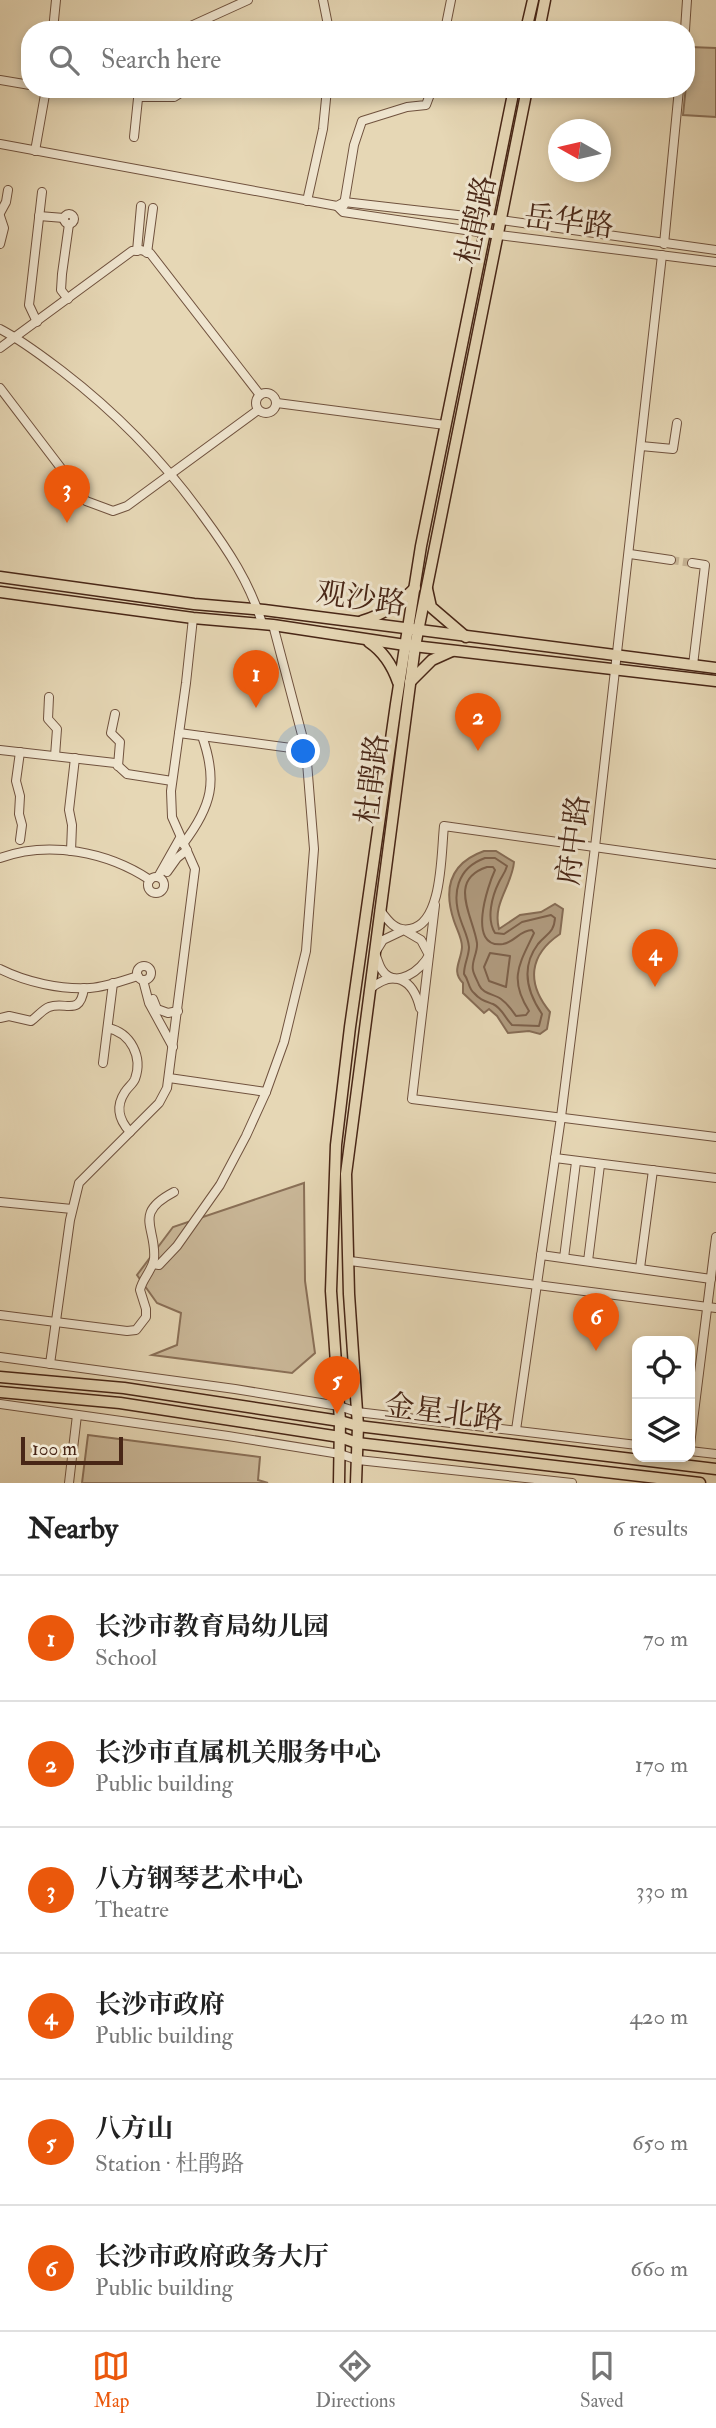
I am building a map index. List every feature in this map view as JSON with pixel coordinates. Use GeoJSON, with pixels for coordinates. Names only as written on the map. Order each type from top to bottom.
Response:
{"type":"FeatureCollection","features":[{"type":"Feature","properties":{"kind":"main road"},"geometry":{"type":"LineString","coordinates":[[528,21],[533,0]]}},
{"type":"Feature","properties":{"kind":"main road"},"geometry":{"type":"LineString","coordinates":[[541,21],[545,0]]}},
{"type":"Feature","properties":{"kind":"main road","name":"杜鹃路"},"geometry":{"type":"LineString","coordinates":[[413,630],[415,588],[512,98]]}},
{"type":"Feature","properties":{"kind":"main road","name":"杜鹃路"},"geometry":{"type":"LineString","coordinates":[[339,1483],[340,1421],[331,1291],[336,1145],[350,1027],[413,630],[426,583],[525,98]]}},
{"type":"Feature","properties":{"kind":"main road","name":"观沙路"},"geometry":{"type":"LineString","coordinates":[[0,577],[194,604],[716,668]]}},
{"type":"Feature","properties":{"kind":"main road"},"geometry":{"type":"LineString","coordinates":[[426,583],[431,607],[466,637]]}},
{"type":"Feature","properties":{"kind":"main road"},"geometry":{"type":"LineString","coordinates":[[357,623],[380,616],[415,588]]}},
{"type":"Feature","properties":{"kind":"main road","name":"观沙路"},"geometry":{"type":"LineString","coordinates":[[0,592],[193,618],[268,624],[410,646],[716,681]]}},
{"type":"Feature","properties":{"kind":"main road"},"geometry":{"type":"LineString","coordinates":[[364,639],[379,648],[405,683],[432,660],[455,650]]}},
{"type":"Feature","properties":{"kind":"main road","name":"杜鹃路"},"geometry":{"type":"LineString","coordinates":[[356,1483],[358,1426],[348,1294],[350,1261],[346,1174],[375,953],[405,683]]}},
{"type":"Feature","properties":{"kind":"main road","name":"金星北路"},"geometry":{"type":"LineString","coordinates":[[0,1377],[124,1388],[358,1426],[716,1469]]}},
{"type":"Feature","properties":{"kind":"main road","name":"金星北路"},"geometry":{"type":"LineString","coordinates":[[0,1392],[120,1403],[340,1437],[357,1443],[700,1483]]}},
{"type":"Feature","properties":{"kind":"street"},"geometry":{"type":"LineString","coordinates":[[54,21],[56,0]]}},
{"type":"Feature","properties":{"kind":"street"},"geometry":{"type":"LineString","coordinates":[[202,21],[248,0]]}},
{"type":"Feature","properties":{"kind":"street"},"geometry":{"type":"LineString","coordinates":[[323,0],[327,21]]}},
{"type":"Feature","properties":{"kind":"street"},"geometry":{"type":"LineString","coordinates":[[446,21],[451,0]]}},
{"type":"Feature","properties":{"kind":"street"},"geometry":{"type":"LineString","coordinates":[[686,21],[687,0]]}},
{"type":"Feature","properties":{"kind":"street"},"geometry":{"type":"LineString","coordinates":[[0,80],[21,84]]}},
{"type":"Feature","properties":{"kind":"street"},"geometry":{"type":"LineString","coordinates":[[35,151],[44,98]]}},
{"type":"Feature","properties":{"kind":"street"},"geometry":{"type":"LineString","coordinates":[[134,137],[138,98]]}},
{"type":"Feature","properties":{"kind":"street"},"geometry":{"type":"LineString","coordinates":[[307,201],[323,129],[326,98]]}},
{"type":"Feature","properties":{"kind":"street"},"geometry":{"type":"LineString","coordinates":[[341,206],[362,121],[407,107],[426,105],[429,98]]}},
{"type":"Feature","properties":{"kind":"street"},"geometry":{"type":"LineString","coordinates":[[664,244],[678,98]]}},
{"type":"Feature","properties":{"kind":"street","name":"岳华路"},"geometry":{"type":"LineString","coordinates":[[0,144],[485,233],[716,262]]}},
{"type":"Feature","properties":{"kind":"street"},"geometry":{"type":"LineString","coordinates":[[0,244],[4,228],[0,215],[8,190]]}},
{"type":"Feature","properties":{"kind":"street"},"geometry":{"type":"LineString","coordinates":[[37,322],[29,305],[42,192]]}},
{"type":"Feature","properties":{"kind":"street"},"geometry":{"type":"LineString","coordinates":[[136,251],[141,206]]}},
{"type":"Feature","properties":{"kind":"street","name":"岳华路"},"geometry":{"type":"LineString","coordinates":[[341,206],[487,218],[716,250]]}},
{"type":"Feature","properties":{"kind":"street"},"geometry":{"type":"LineString","coordinates":[[148,253],[153,208]]}},
{"type":"Feature","properties":{"kind":"street"},"geometry":{"type":"LineString","coordinates":[[39,216],[66,221],[61,290],[68,299]]}},
{"type":"Feature","properties":{"kind":"street"},"geometry":{"type":"LineString","coordinates":[[0,348],[132,251],[148,253],[186,297],[260,395]]}},
{"type":"Feature","properties":{"kind":"street","name":"府中路"},"geometry":{"type":"LineString","coordinates":[[516,1430],[561,1118],[596,847],[662,255]]}},
{"type":"Feature","properties":{"kind":"street"},"geometry":{"type":"LineString","coordinates":[[0,329],[90,393],[136,434],[172,473],[231,553],[258,610],[268,624],[306,750],[314,849],[306,951],[284,1042],[267,1092],[220,1185],[177,1246],[159,1265],[153,1264]]}},
{"type":"Feature","properties":{"kind":"street"},"geometry":{"type":"LineString","coordinates":[[0,388],[86,501],[113,511],[127,506],[258,410]]}},
{"type":"Feature","properties":{"kind":"street"},"geometry":{"type":"LineString","coordinates":[[269,393],[274,396],[276,403],[271,413],[258,410],[256,404],[260,395],[269,393]]}},
{"type":"Feature","properties":{"kind":"street"},"geometry":{"type":"LineString","coordinates":[[276,403],[446,425]]}},
{"type":"Feature","properties":{"kind":"street"},"geometry":{"type":"LineString","coordinates":[[641,446],[673,449],[677,423]]}},
{"type":"Feature","properties":{"kind":"street"},"geometry":{"type":"LineString","coordinates":[[629,554],[671,561]]}},
{"type":"Feature","properties":{"kind":"street"},"geometry":{"type":"LineString","coordinates":[[692,563],[705,565],[693,665]]}},
{"type":"Feature","properties":{"kind":"street"},"geometry":{"type":"LineString","coordinates":[[50,1364],[72,1209],[79,1183],[159,1103],[169,1078],[195,869],[172,817],[172,781],[193,618]]}},
{"type":"Feature","properties":{"kind":"street"},"geometry":{"type":"LineString","coordinates":[[50,697],[48,719],[57,729],[55,756]]}},
{"type":"Feature","properties":{"kind":"street"},"geometry":{"type":"LineString","coordinates":[[115,714],[111,733],[120,742],[118,766]]}},
{"type":"Feature","properties":{"kind":"street"},"geometry":{"type":"LineString","coordinates":[[179,733],[306,750]]}},
{"type":"Feature","properties":{"kind":"street"},"geometry":{"type":"LineString","coordinates":[[157,879],[198,824],[208,803],[212,783],[211,764],[202,736]]}},
{"type":"Feature","properties":{"kind":"street"},"geometry":{"type":"LineString","coordinates":[[0,750],[115,763],[127,774],[172,781]]}},
{"type":"Feature","properties":{"kind":"street"},"geometry":{"type":"LineString","coordinates":[[20,752],[16,781],[22,825],[20,840]]}},
{"type":"Feature","properties":{"kind":"street"},"geometry":{"type":"LineString","coordinates":[[71,851],[72,825],[69,810],[75,758]]}},
{"type":"Feature","properties":{"kind":"street"},"geometry":{"type":"LineString","coordinates":[[716,864],[444,826],[412,1099],[716,1137]]}},
{"type":"Feature","properties":{"kind":"street"},"geometry":{"type":"LineString","coordinates":[[157,879],[177,858],[183,844]]}},
{"type":"Feature","properties":{"kind":"street"},"geometry":{"type":"LineString","coordinates":[[0,858],[12,853],[43,849],[71,851],[115,861],[157,879]]}},
{"type":"Feature","properties":{"kind":"street"},"geometry":{"type":"LineString","coordinates":[[422,1014],[414,989],[404,980],[382,971],[375,953],[383,940],[404,930],[416,928],[426,920],[435,905]]}},
{"type":"Feature","properties":{"kind":"street"},"geometry":{"type":"LineString","coordinates":[[370,989],[380,981],[416,973],[425,965],[429,955],[421,940],[390,924],[380,910]]}},
{"type":"Feature","properties":{"kind":"street"},"geometry":{"type":"LineString","coordinates":[[0,968],[33,981],[84,988],[143,978]]}},
{"type":"Feature","properties":{"kind":"street"},"geometry":{"type":"LineString","coordinates":[[143,978],[157,1009],[168,1013],[178,1011]]}},
{"type":"Feature","properties":{"kind":"street"},"geometry":{"type":"LineString","coordinates":[[143,978],[153,1013],[173,1048]]}},
{"type":"Feature","properties":{"kind":"street"},"geometry":{"type":"LineString","coordinates":[[103,1063],[113,983]]}},
{"type":"Feature","properties":{"kind":"street"},"geometry":{"type":"LineString","coordinates":[[0,1018],[9,1016],[31,1021],[54,1005],[70,1008],[83,996],[84,988]]}},
{"type":"Feature","properties":{"kind":"street"},"geometry":{"type":"LineString","coordinates":[[108,1028],[124,1034],[132,1044],[138,1061],[134,1082],[121,1100],[119,1110],[121,1121],[130,1132]]}},
{"type":"Feature","properties":{"kind":"street"},"geometry":{"type":"LineString","coordinates":[[169,1078],[267,1092]]}},
{"type":"Feature","properties":{"kind":"street"},"geometry":{"type":"LineString","coordinates":[[555,1158],[716,1178]]}},
{"type":"Feature","properties":{"kind":"street"},"geometry":{"type":"LineString","coordinates":[[564,1258],[576,1162]]}},
{"type":"Feature","properties":{"kind":"street"},"geometry":{"type":"LineString","coordinates":[[588,1261],[600,1165]]}},
{"type":"Feature","properties":{"kind":"street"},"geometry":{"type":"LineString","coordinates":[[640,1268],[653,1170]]}},
{"type":"Feature","properties":{"kind":"street"},"geometry":{"type":"LineString","coordinates":[[0,1315],[136,1330],[146,1317],[140,1290],[141,1282],[153,1264],[152,1240],[148,1226],[150,1214],[162,1198],[174,1192]]}},
{"type":"Feature","properties":{"kind":"street"},"geometry":{"type":"LineString","coordinates":[[0,1202],[72,1209]]}},
{"type":"Feature","properties":{"kind":"street"},"geometry":{"type":"LineString","coordinates":[[695,1413],[712,1307],[711,1279],[716,1238]]}},
{"type":"Feature","properties":{"kind":"street"},"geometry":{"type":"LineString","coordinates":[[541,1255],[711,1279]]}},
{"type":"Feature","properties":{"kind":"street"},"geometry":{"type":"LineString","coordinates":[[350,1261],[712,1307]]}},
{"type":"Feature","properties":{"kind":"street"},"geometry":{"type":"LineString","coordinates":[[0,1357],[339,1406],[357,1412],[632,1444]]}},
{"type":"Feature","properties":{"kind":"street"},"geometry":{"type":"LineString","coordinates":[[0,1404],[340,1454],[358,1460],[572,1483]]}},
{"type":"Feature","properties":{"kind":"street"},"geometry":{"type":"LineString","coordinates":[[69,1483],[76,1415]]}},
{"type":"Feature","properties":{"kind":"street"},"geometry":{"type":"LineString","coordinates":[[695,1452],[716,1454]]}},
{"type":"Feature","properties":{"kind":"shaded area"},"geometry":{"type":"Polygon","coordinates":[[[695,47],[716,48],[716,117],[683,115],[685,98],[695,98],[695,47]]]}},
{"type":"Feature","properties":{"kind":"shaded area"},"geometry":{"type":"Polygon","coordinates":[[[304,1183],[305,1281],[315,1353],[292,1373],[152,1355],[177,1345],[181,1313],[157,1303],[137,1275],[173,1227],[304,1183]]]}},
{"type":"Feature","properties":{"kind":"shaded area"},"geometry":{"type":"Polygon","coordinates":[[[88,1435],[260,1457],[258,1480],[268,1483],[82,1483],[88,1435]]]}},
{"type":"Feature","properties":{"kind":"water"},"geometry":{"type":"Polygon","coordinates":[[[484,851],[496,851],[514,862],[498,911],[499,929],[520,915],[541,912],[555,904],[563,909],[560,934],[542,951],[534,970],[537,991],[550,1012],[547,1029],[540,1034],[529,1031],[508,1033],[497,1016],[489,1009],[484,1013],[463,993],[463,983],[457,970],[462,944],[451,909],[450,888],[452,878],[463,862],[484,851]]]}},
{"type":"Feature","properties":{"kind":"tunnel"},"geometry":{"type":"LineString","coordinates":[[671,560],[692,563]]}},
{"type":"Feature","properties":{"kind":"place","name":"八方钢琴艺术中心"},"geometry":{"type":"Point","coordinates":[67,523]}},
{"type":"Feature","properties":{"kind":"place","name":"长沙市教育局幼儿园"},"geometry":{"type":"Point","coordinates":[256,708]}},
{"type":"Feature","properties":{"kind":"place","name":"长沙市直属机关服务中心"},"geometry":{"type":"Point","coordinates":[478,751]}},
{"type":"Feature","properties":{"kind":"place","name":"长沙市政府"},"geometry":{"type":"Point","coordinates":[655,987]}},
{"type":"Feature","properties":{"kind":"place","name":"长沙市政府政务大厅"},"geometry":{"type":"Point","coordinates":[596,1351]}},
{"type":"Feature","properties":{"kind":"place","name":"八方山"},"geometry":{"type":"Point","coordinates":[337,1414]}}]}
